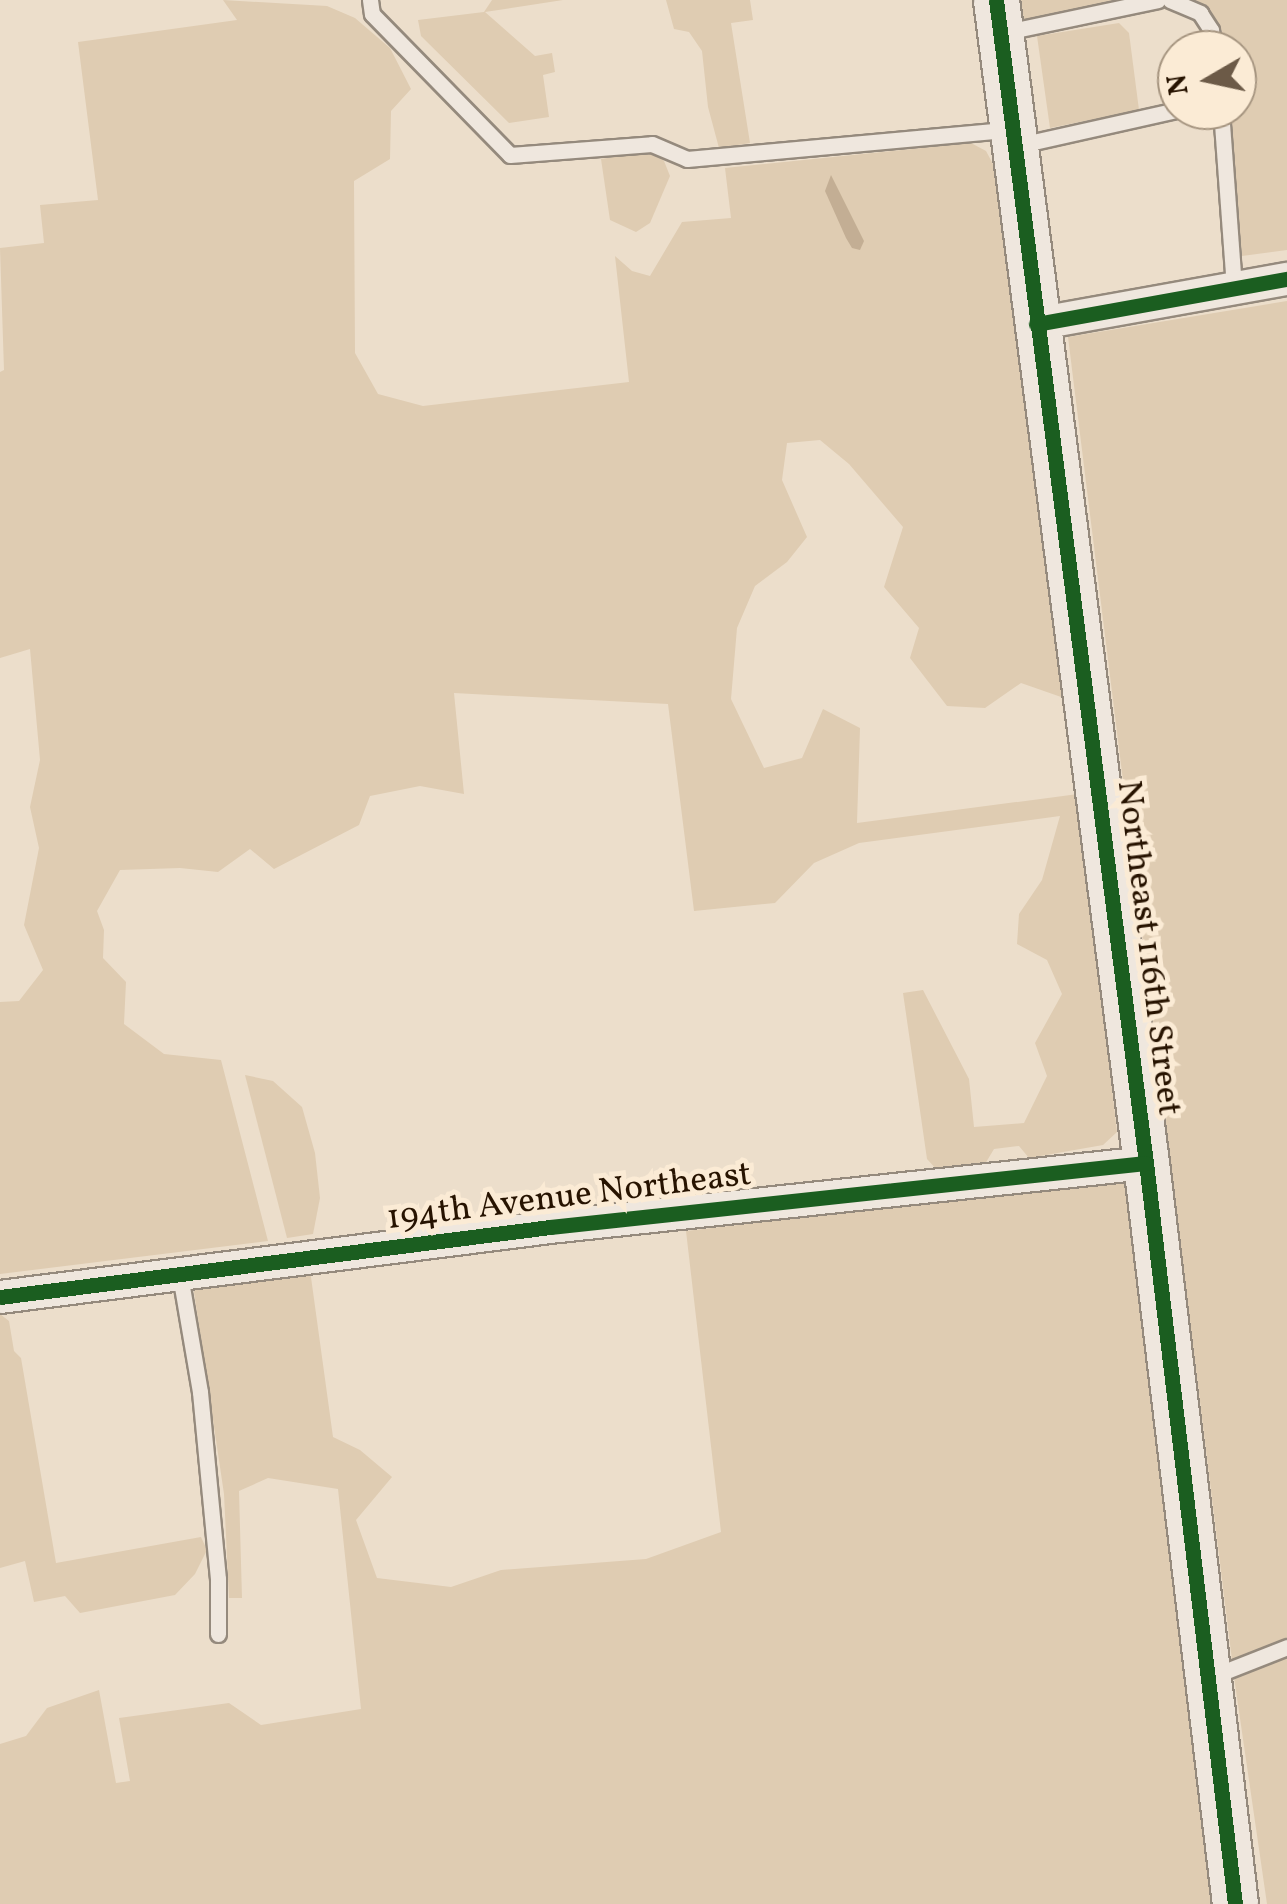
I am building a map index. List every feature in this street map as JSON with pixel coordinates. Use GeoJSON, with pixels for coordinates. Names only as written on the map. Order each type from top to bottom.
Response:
{"type":"FeatureCollection","features":[{"type":"Feature","properties":{"kind":"street","name":"Northeast 116th Street"},"geometry":{"type":"LineString","coordinates":[[998,17],[1146,1163],[1235,1904]]}},
{"type":"Feature","properties":{"kind":"street"},"geometry":{"type":"LineString","coordinates":[[1036,324],[1287,278]]}},
{"type":"Feature","properties":{"kind":"street","name":"194th Avenue Northeast"},"geometry":{"type":"LineString","coordinates":[[0,1298],[550,1228],[1146,1163]]}},
{"type":"Feature","properties":{"kind":"lane"},"geometry":{"type":"LineString","coordinates":[[370,0],[372,14],[510,154],[652,144],[687,159],[1013,138],[1157,113]]}},
{"type":"Feature","properties":{"kind":"lane"},"geometry":{"type":"LineString","coordinates":[[998,17],[1158,0]]}},
{"type":"Feature","properties":{"kind":"lane"},"geometry":{"type":"LineString","coordinates":[[1170,0],[1200,12],[1212,30]]}},
{"type":"Feature","properties":{"kind":"lane"},"geometry":{"type":"LineString","coordinates":[[1222,130],[1234,288]]}},
{"type":"Feature","properties":{"kind":"lane"},"geometry":{"type":"LineString","coordinates":[[180,1275],[200,1392],[218,1578],[218,1634]]}},
{"type":"Feature","properties":{"kind":"lane"},"geometry":{"type":"LineString","coordinates":[[1208,1678],[1287,1648]]}},
{"type":"Feature","properties":{"kind":"shaded area"},"geometry":{"type":"Polygon","coordinates":[[[223,0],[327,6],[355,18],[390,48],[411,89],[391,111],[390,159],[354,181],[355,353],[378,394],[423,406],[629,382],[615,256],[632,271],[650,276],[682,222],[731,218],[725,168],[971,143],[986,151],[994,166],[1064,698],[1021,683],[985,708],[947,706],[910,658],[919,628],[884,587],[903,527],[849,464],[820,440],[787,443],[782,480],[807,537],[787,562],[755,586],[737,628],[731,699],[764,768],[802,758],[823,709],[860,728],[857,823],[1078,794],[1117,1132],[1103,1145],[1029,1158],[1019,1146],[994,1149],[985,1164],[938,1171],[927,1159],[903,993],[923,990],[969,1079],[974,1127],[1024,1123],[1047,1076],[1035,1043],[1062,994],[1047,960],[1017,944],[1019,914],[1042,880],[1060,816],[859,843],[814,863],[775,903],[694,911],[668,704],[454,693],[464,794],[420,786],[370,796],[359,825],[274,869],[250,849],[218,872],[180,868],[120,870],[97,911],[104,930],[103,958],[126,982],[124,1024],[164,1054],[221,1060],[268,1241],[0,1274],[0,1002],[19,1001],[43,970],[24,925],[39,848],[30,807],[40,760],[30,649],[0,658],[0,372],[4,370],[0,248],[44,243],[40,205],[98,200],[78,42],[237,20],[223,0]]]}},
{"type":"Feature","properties":{"kind":"shaded area"},"geometry":{"type":"Polygon","coordinates":[[[492,0],[563,0],[485,12],[535,56],[552,53],[555,72],[543,75],[549,117],[509,123],[421,36],[418,20],[484,12],[492,0]]]}},
{"type":"Feature","properties":{"kind":"shaded area"},"geometry":{"type":"Polygon","coordinates":[[[666,0],[750,0],[753,20],[731,23],[750,143],[719,148],[708,107],[702,51],[689,32],[674,29],[666,0]]]}},
{"type":"Feature","properties":{"kind":"shaded area"},"geometry":{"type":"Polygon","coordinates":[[[1021,0],[1119,0],[1024,21],[1021,0]]]}},
{"type":"Feature","properties":{"kind":"shaded area"},"geometry":{"type":"Polygon","coordinates":[[[1194,0],[1287,0],[1287,250],[1242,256],[1230,130],[1257,130],[1257,30],[1219,30],[1194,0]]]}},
{"type":"Feature","properties":{"kind":"shaded area"},"geometry":{"type":"Polygon","coordinates":[[[1119,23],[1129,33],[1139,110],[1050,128],[1037,36],[1119,23]]]}},
{"type":"Feature","properties":{"kind":"shaded area"},"geometry":{"type":"Polygon","coordinates":[[[651,151],[664,161],[670,176],[650,223],[636,232],[610,220],[601,159],[651,151]]]}},
{"type":"Feature","properties":{"kind":"shaded area"},"geometry":{"type":"Polygon","coordinates":[[[831,175],[864,241],[860,250],[852,248],[846,238],[825,191],[831,175]]]}},
{"type":"Feature","properties":{"kind":"shaded area"},"geometry":{"type":"Polygon","coordinates":[[[1287,301],[1287,1904],[1267,1904],[1235,1684],[1068,337],[1287,301]]]}},
{"type":"Feature","properties":{"kind":"shaded area"},"geometry":{"type":"Polygon","coordinates":[[[245,1075],[273,1081],[302,1107],[315,1153],[320,1198],[313,1234],[287,1238],[245,1075]]]}},
{"type":"Feature","properties":{"kind":"shaded area"},"geometry":{"type":"Polygon","coordinates":[[[1132,1180],[1216,1904],[0,1904],[0,1744],[26,1736],[47,1708],[99,1690],[116,1783],[130,1781],[119,1718],[229,1703],[261,1725],[361,1709],[338,1489],[268,1478],[239,1491],[242,1598],[229,1598],[224,1494],[193,1285],[310,1270],[333,1437],[360,1450],[392,1477],[356,1520],[377,1578],[451,1587],[501,1570],[646,1559],[721,1532],[686,1231],[1132,1180]]]}},
{"type":"Feature","properties":{"kind":"shaded area"},"geometry":{"type":"Polygon","coordinates":[[[0,1314],[9,1321],[14,1351],[21,1358],[56,1563],[201,1537],[207,1550],[195,1574],[175,1595],[80,1613],[65,1596],[34,1602],[25,1561],[0,1568],[0,1314]]]}},
{"type":"Feature","properties":{"kind":"cycle path"},"geometry":{"type":"LineString","coordinates":[[996,0],[1146,1163],[1235,1904]]}},
{"type":"Feature","properties":{"kind":"cycle path"},"geometry":{"type":"LineString","coordinates":[[1036,324],[1287,279]]}},
{"type":"Feature","properties":{"kind":"cycle path"},"geometry":{"type":"LineString","coordinates":[[0,1297],[550,1227],[1146,1163]]}}]}
